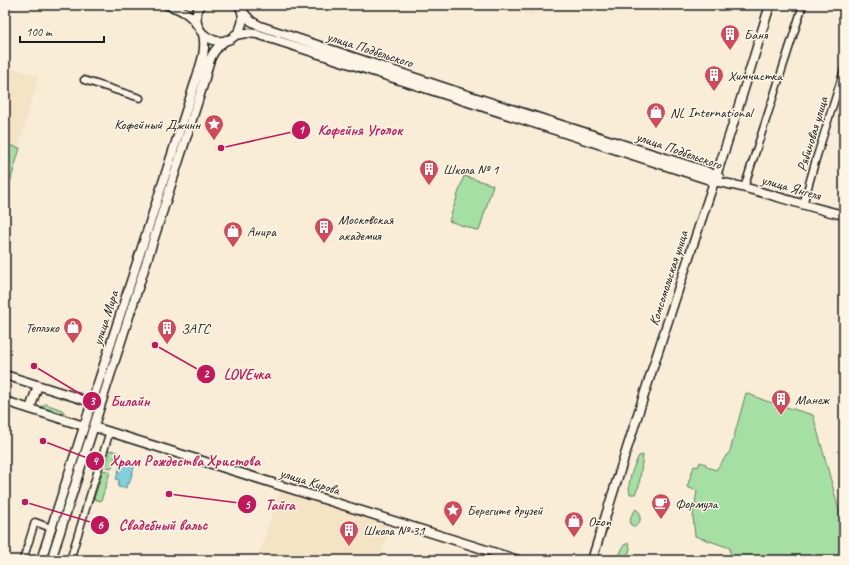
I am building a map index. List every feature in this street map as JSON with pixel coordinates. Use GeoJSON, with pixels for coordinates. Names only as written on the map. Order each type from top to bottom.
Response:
{"type":"FeatureCollection","features":[{"type":"Feature","properties":{"kind":"main road"},"geometry":{"type":"LineString","coordinates":[[167,5],[186,12],[191,16],[203,34],[204,52],[199,84]]}},
{"type":"Feature","properties":{"kind":"main road"},"geometry":{"type":"LineString","coordinates":[[198,26],[196,16],[200,5]]}},
{"type":"Feature","properties":{"kind":"main road","name":"Комсомольская улица"},"geometry":{"type":"LineString","coordinates":[[592,560],[605,515],[770,5]]}},
{"type":"Feature","properties":{"kind":"main road"},"geometry":{"type":"LineString","coordinates":[[199,84],[212,54],[226,40],[239,31],[243,21],[241,8]]}},
{"type":"Feature","properties":{"kind":"main road","name":"улица Подбельского"},"geometry":{"type":"LineString","coordinates":[[241,8],[251,22],[260,26],[625,149]]}},
{"type":"Feature","properties":{"kind":"main road","name":"улица Подбельского"},"geometry":{"type":"LineString","coordinates":[[235,35],[246,33],[257,34],[625,149],[731,184]]}},
{"type":"Feature","properties":{"kind":"main road"},"geometry":{"type":"LineString","coordinates":[[203,34],[216,41],[226,40]]}},
{"type":"Feature","properties":{"kind":"main road","name":"улица Мира"},"geometry":{"type":"LineString","coordinates":[[41,560],[118,318],[199,84]]}},
{"type":"Feature","properties":{"kind":"main road","name":"улица Мира"},"geometry":{"type":"LineString","coordinates":[[51,560],[127,322],[199,84]]}},
{"type":"Feature","properties":{"kind":"main road","name":"улица Янгеля"},"geometry":{"type":"LineString","coordinates":[[731,184],[844,215]]}},
{"type":"Feature","properties":{"kind":"main road"},"geometry":{"type":"LineString","coordinates":[[118,318],[127,322]]}},
{"type":"Feature","properties":{"kind":"main road"},"geometry":{"type":"LineString","coordinates":[[5,375],[91,402]]}},
{"type":"Feature","properties":{"kind":"main road"},"geometry":{"type":"LineString","coordinates":[[30,409],[38,385]]}},
{"type":"Feature","properties":{"kind":"main road"},"geometry":{"type":"LineString","coordinates":[[5,400],[84,426]]}},
{"type":"Feature","properties":{"kind":"main road","name":"улица Кирова"},"geometry":{"type":"LineString","coordinates":[[94,427],[518,560]]}},
{"type":"Feature","properties":{"kind":"main road"},"geometry":{"type":"LineString","coordinates":[[70,467],[80,470]]}},
{"type":"Feature","properties":{"kind":"street"},"geometry":{"type":"LineString","coordinates":[[744,188],[803,5]]}},
{"type":"Feature","properties":{"kind":"street","name":"Рябиновая улица"},"geometry":{"type":"LineString","coordinates":[[804,205],[816,159],[844,70]]}},
{"type":"Feature","properties":{"kind":"street"},"geometry":{"type":"LineString","coordinates":[[84,80],[140,98]]}},
{"type":"Feature","properties":{"kind":"street"},"geometry":{"type":"LineString","coordinates":[[70,560],[110,432]]}},
{"type":"Feature","properties":{"kind":"street"},"geometry":{"type":"LineString","coordinates":[[24,560],[35,522],[51,528]]}},
{"type":"Feature","properties":{"kind":"shaded area"},"geometry":{"type":"Polygon","coordinates":[[[502,5],[537,5],[533,16],[502,5]]]}},
{"type":"Feature","properties":{"kind":"shaded area"},"geometry":{"type":"Polygon","coordinates":[[[5,66],[39,76],[19,145],[5,141],[5,66]]]}},
{"type":"Feature","properties":{"kind":"shaded area"},"geometry":{"type":"Polygon","coordinates":[[[280,490],[391,526],[379,560],[257,560],[280,490]]]}},
{"type":"Feature","properties":{"kind":"green space"},"geometry":{"type":"Polygon","coordinates":[[[5,144],[20,148],[5,200],[5,144]]]}},
{"type":"Feature","properties":{"kind":"green space"},"geometry":{"type":"Polygon","coordinates":[[[464,176],[493,185],[479,231],[449,221],[464,176]]]}},
{"type":"Feature","properties":{"kind":"green space"},"geometry":{"type":"Polygon","coordinates":[[[746,393],[766,401],[813,415],[844,528],[844,560],[735,560],[730,553],[730,548],[695,536],[693,517],[697,491],[687,487],[694,466],[698,467],[700,462],[706,464],[707,467],[716,470],[730,451],[746,393]]]}},
{"type":"Feature","properties":{"kind":"green space"},"geometry":{"type":"Polygon","coordinates":[[[46,404],[62,410],[64,412],[64,416],[38,408],[46,404]]]}},
{"type":"Feature","properties":{"kind":"green space"},"geometry":{"type":"Polygon","coordinates":[[[110,450],[117,452],[112,468],[106,467],[110,450]]]}},
{"type":"Feature","properties":{"kind":"green space"},"geometry":{"type":"Polygon","coordinates":[[[643,455],[639,486],[635,494],[630,494],[629,485],[633,470],[639,456],[643,455]]]}},
{"type":"Feature","properties":{"kind":"green space"},"geometry":{"type":"Polygon","coordinates":[[[103,470],[110,472],[101,501],[94,499],[103,470]]]}},
{"type":"Feature","properties":{"kind":"green space"},"geometry":{"type":"Polygon","coordinates":[[[636,509],[640,513],[640,521],[635,527],[630,524],[631,516],[636,509]]]}},
{"type":"Feature","properties":{"kind":"green space"},"geometry":{"type":"Polygon","coordinates":[[[629,543],[630,549],[626,560],[617,560],[624,545],[629,543]]]}},
{"type":"Feature","properties":{"kind":"water"},"geometry":{"type":"Polygon","coordinates":[[[122,460],[135,464],[129,484],[127,483],[126,488],[118,487],[119,480],[116,479],[122,460]]]}},
{"type":"Feature","properties":{"kind":"place","name":"Баня"},"geometry":{"type":"Point","coordinates":[730,51]}},
{"type":"Feature","properties":{"kind":"place","name":"Химчистка"},"geometry":{"type":"Point","coordinates":[714,92]}},
{"type":"Feature","properties":{"kind":"place","name":"NL International"},"geometry":{"type":"Point","coordinates":[656,129]}},
{"type":"Feature","properties":{"kind":"place","name":"Кофейный Джинн"},"geometry":{"type":"Point","coordinates":[214,141]}},
{"type":"Feature","properties":{"kind":"place","name":"Кофейня Уголок"},"geometry":{"type":"Point","coordinates":[221,148]}},
{"type":"Feature","properties":{"kind":"place","name":"Школа № 1"},"geometry":{"type":"Point","coordinates":[429,186]}},
{"type":"Feature","properties":{"kind":"place","name":"Московская академия"},"geometry":{"type":"Point","coordinates":[324,244]}},
{"type":"Feature","properties":{"kind":"place","name":"Анира"},"geometry":{"type":"Point","coordinates":[233,248]}},
{"type":"Feature","properties":{"kind":"place","name":"Теплэко"},"geometry":{"type":"Point","coordinates":[73,344]}},
{"type":"Feature","properties":{"kind":"place","name":"LOVEчка"},"geometry":{"type":"Point","coordinates":[155,345]}},
{"type":"Feature","properties":{"kind":"place","name":"ЗАГС"},"geometry":{"type":"Point","coordinates":[167,345]}},
{"type":"Feature","properties":{"kind":"place","name":"Билайн"},"geometry":{"type":"Point","coordinates":[34,366]}},
{"type":"Feature","properties":{"kind":"place","name":"Манеж"},"geometry":{"type":"Point","coordinates":[781,416]}},
{"type":"Feature","properties":{"kind":"place","name":"Храм Рождества Христова"},"geometry":{"type":"Point","coordinates":[43,441]}},
{"type":"Feature","properties":{"kind":"place","name":"Тайга"},"geometry":{"type":"Point","coordinates":[169,494]}},
{"type":"Feature","properties":{"kind":"place","name":"Свадебный вальс"},"geometry":{"type":"Point","coordinates":[25,502]}},
{"type":"Feature","properties":{"kind":"place","name":"Формула"},"geometry":{"type":"Point","coordinates":[661,520]}},
{"type":"Feature","properties":{"kind":"place","name":"Берегите друзей"},"geometry":{"type":"Point","coordinates":[453,527]}},
{"type":"Feature","properties":{"kind":"place","name":"Ozon"},"geometry":{"type":"Point","coordinates":[574,538]}},
{"type":"Feature","properties":{"kind":"place","name":"Школа № 31"},"geometry":{"type":"Point","coordinates":[349,547]}}]}
